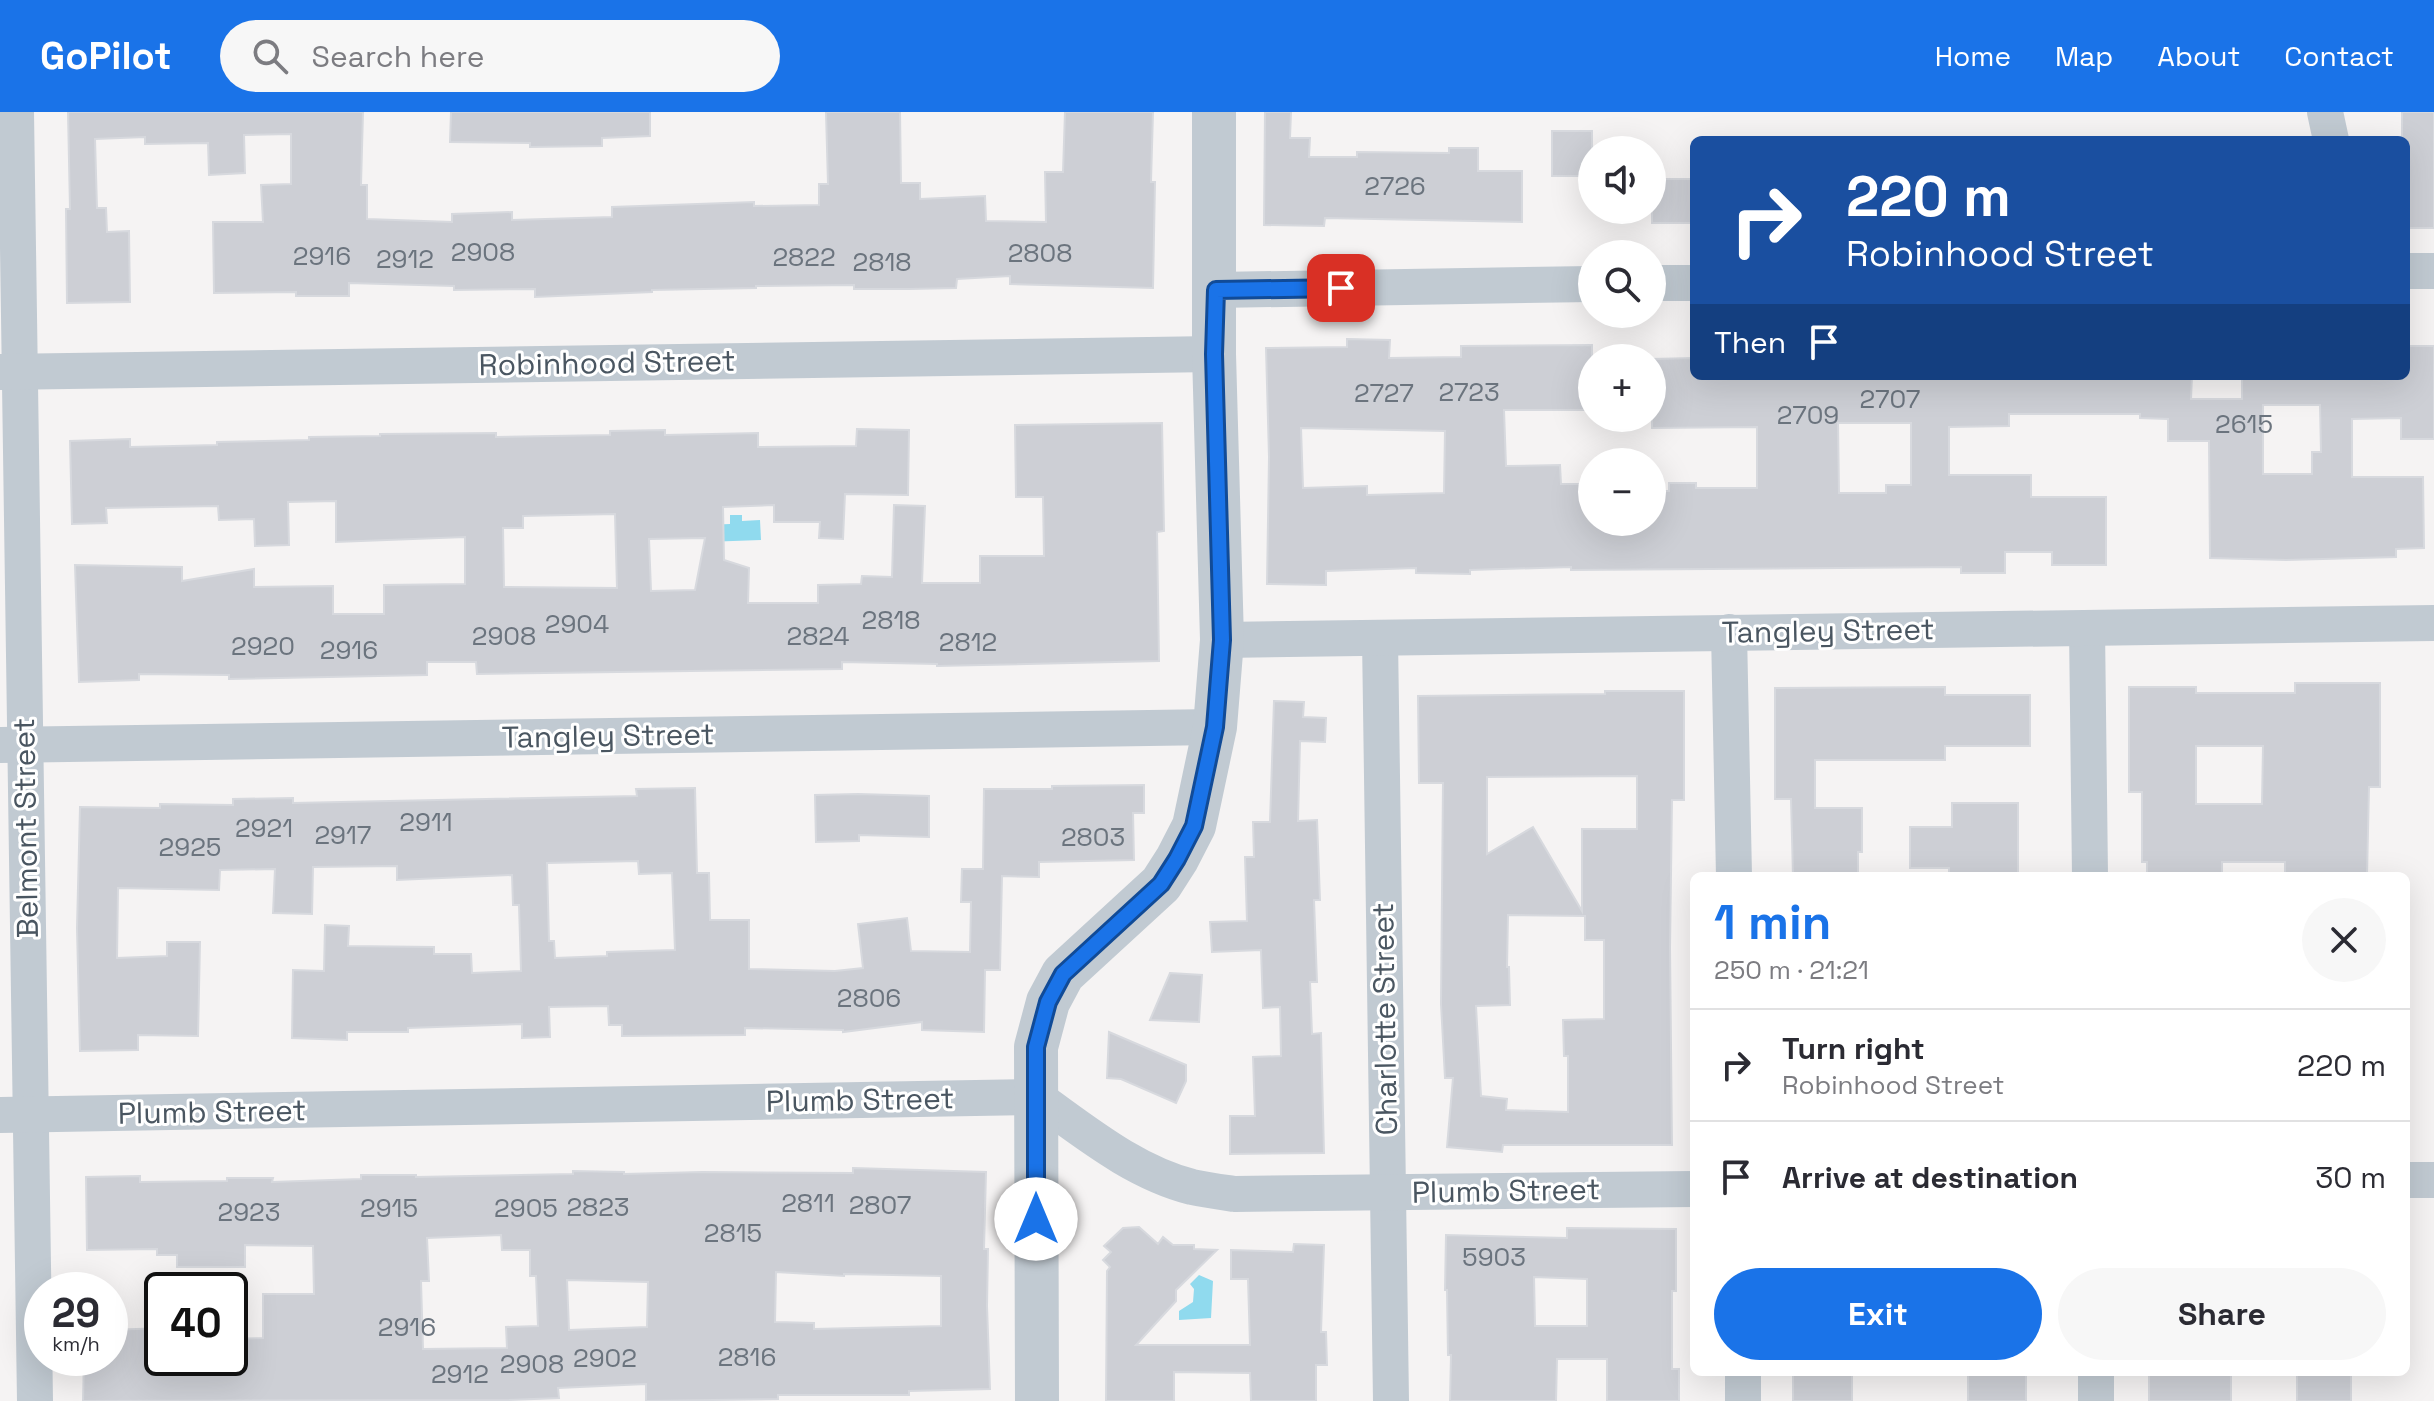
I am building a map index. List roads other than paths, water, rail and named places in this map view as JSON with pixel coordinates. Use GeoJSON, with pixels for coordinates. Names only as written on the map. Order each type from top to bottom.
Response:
{"type":"FeatureCollection","features":[{"type":"Feature","properties":{"kind":"street","name":"Belmont Street"},"geometry":{"type":"LineString","coordinates":[[16,112],[10,371],[15,1115],[35,1401]]}},
{"type":"Feature","properties":{"kind":"street"},"geometry":{"type":"LineString","coordinates":[[1037,1401],[1036,1047],[1048,1002],[1063,974],[1161,884],[1177,859],[1194,826],[1215,727],[1222,640],[1214,354],[1214,112]]}},
{"type":"Feature","properties":{"kind":"street"},"geometry":{"type":"LineString","coordinates":[[2325,112],[2330,136]]}},
{"type":"Feature","properties":{"kind":"street"},"geometry":{"type":"LineString","coordinates":[[2410,271],[2434,271]]}},
{"type":"Feature","properties":{"kind":"street"},"geometry":{"type":"LineString","coordinates":[[1666,283],[1690,283]]}},
{"type":"Feature","properties":{"kind":"street"},"geometry":{"type":"LineString","coordinates":[[1216,290],[1578,284]]}},
{"type":"Feature","properties":{"kind":"street","name":"Robinhood Street"},"geometry":{"type":"LineString","coordinates":[[10,371],[1214,354]]}},
{"type":"Feature","properties":{"kind":"street","name":"Tangley Street"},"geometry":{"type":"LineString","coordinates":[[1222,640],[2434,623]]}},
{"type":"Feature","properties":{"kind":"street"},"geometry":{"type":"LineString","coordinates":[[2087,628],[2090,872]]}},
{"type":"Feature","properties":{"kind":"street"},"geometry":{"type":"LineString","coordinates":[[1729,632],[1734,872]]}},
{"type":"Feature","properties":{"kind":"street","name":"Charlotte Street"},"geometry":{"type":"LineString","coordinates":[[1380,638],[1391,1401]]}},
{"type":"Feature","properties":{"kind":"street","name":"Tangley Street"},"geometry":{"type":"LineString","coordinates":[[13,745],[1215,727]]}},
{"type":"Feature","properties":{"kind":"street","name":"Plumb Street"},"geometry":{"type":"LineString","coordinates":[[15,1115],[1036,1097],[1154,1174],[1192,1187],[1235,1194],[1690,1189]]}},
{"type":"Feature","properties":{"kind":"street"},"geometry":{"type":"LineString","coordinates":[[2410,1180],[2434,1180]]}},
{"type":"Feature","properties":{"kind":"street"},"geometry":{"type":"LineString","coordinates":[[1743,1376],[1743,1401]]}},
{"type":"Feature","properties":{"kind":"street"},"geometry":{"type":"LineString","coordinates":[[2096,1376],[2096,1401]]}},
{"type":"Feature","properties":{"kind":"water"},"geometry":{"type":"Polygon","coordinates":[[[730,515],[742,515],[742,521],[760,520],[761,540],[705,542],[704,525],[730,524],[730,515]]]}},
{"type":"Feature","properties":{"kind":"water"},"geometry":{"type":"Polygon","coordinates":[[[1199,1275],[1213,1281],[1211,1318],[1179,1320],[1179,1311],[1193,1302],[1194,1289],[1190,1284],[1199,1275]]]}}]}
